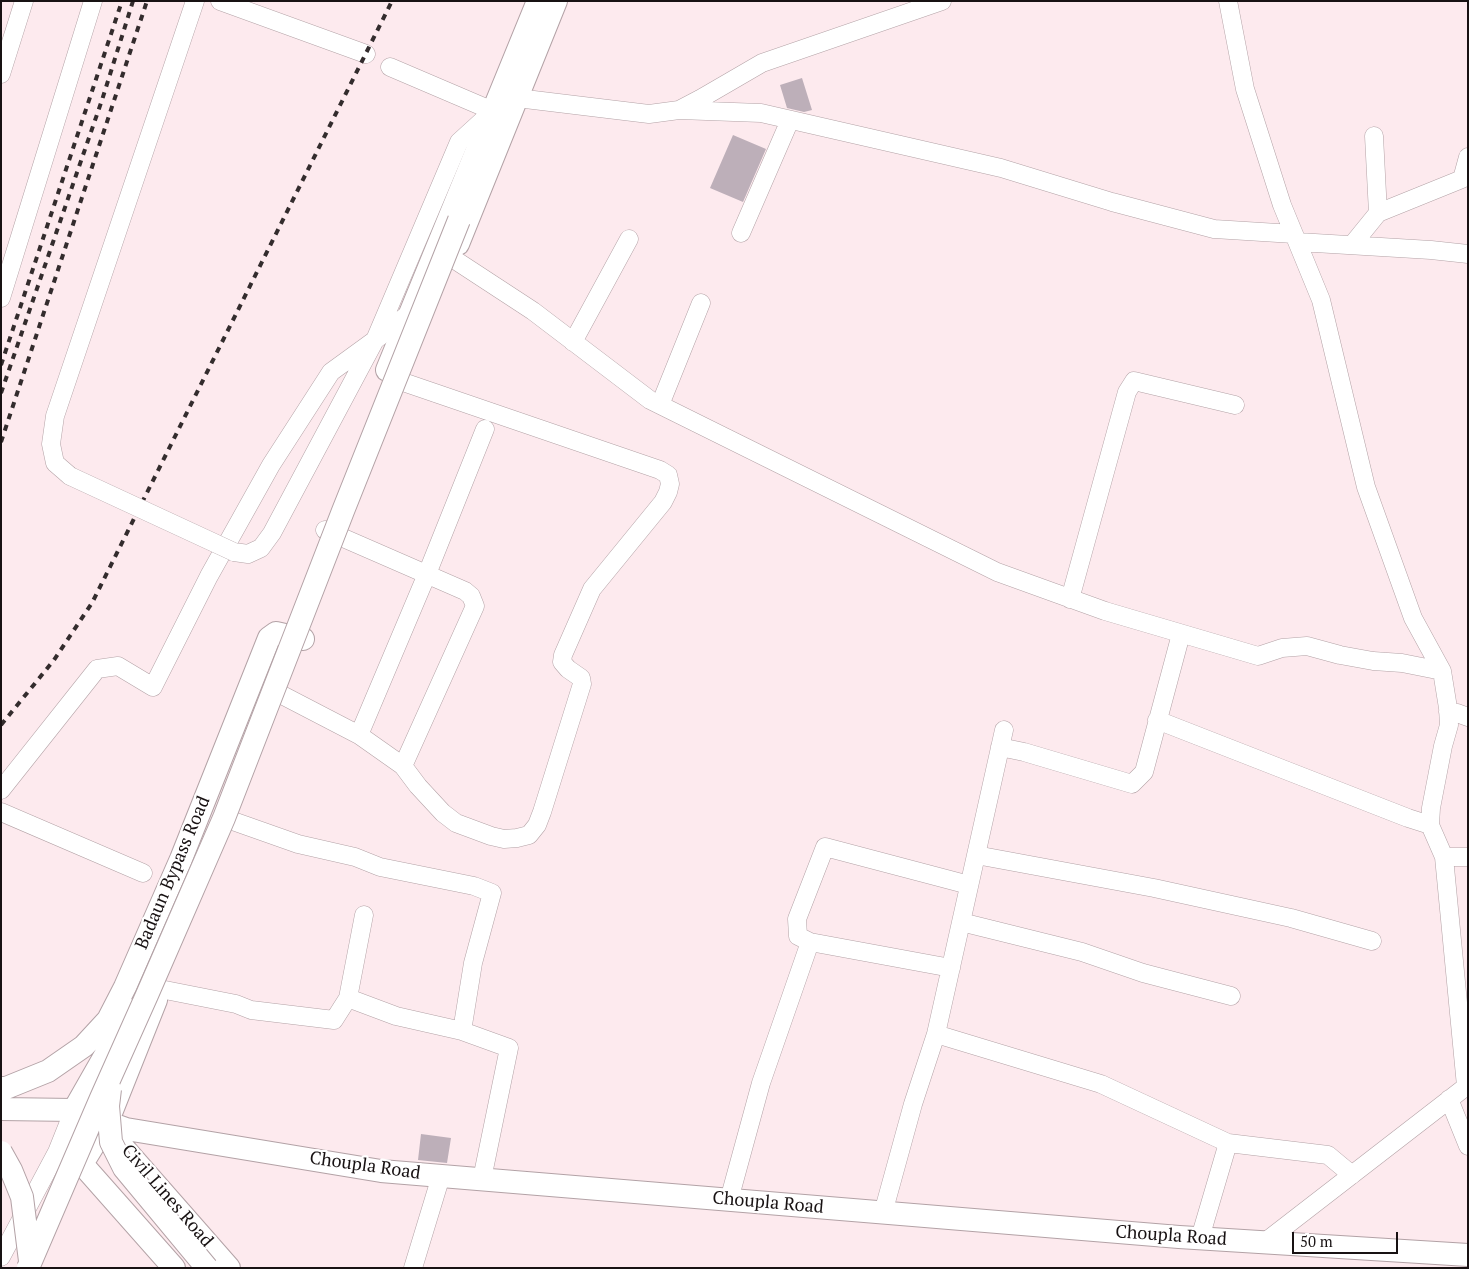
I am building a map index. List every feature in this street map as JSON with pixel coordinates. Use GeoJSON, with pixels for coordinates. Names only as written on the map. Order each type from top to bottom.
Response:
{"type":"FeatureCollection","features":[{"type":"Feature","properties":{"kind":"main road"},"geometry":{"type":"LineString","coordinates":[[334,534],[403,382],[452,258],[538,1]]}},
{"type":"Feature","properties":{"kind":"main road"},"geometry":{"type":"LineString","coordinates":[[174,1268],[82,1164],[76,1145],[74,1110],[138,999],[234,778],[286,637],[326,577],[334,534],[410,313],[504,105],[556,1]]}},
{"type":"Feature","properties":{"kind":"main road"},"geometry":{"type":"LineString","coordinates":[[32,1266],[112,1073],[148,995],[224,818],[346,502],[504,105]]}},
{"type":"Feature","properties":{"kind":"main road"},"geometry":{"type":"LineString","coordinates":[[82,1164],[107,1123],[160,989],[282,695],[286,637]]}},
{"type":"Feature","properties":{"kind":"main road","name":"Badaun Bypass Road"},"geometry":{"type":"LineString","coordinates":[[1,1088],[6,1088],[48,1072],[84,1046],[108,1020],[125,987],[181,859],[286,637]]}},
{"type":"Feature","properties":{"kind":"main road"},"geometry":{"type":"LineString","coordinates":[[112,1073],[108,1106],[112,1142],[124,1168],[206,1268]]}},
{"type":"Feature","properties":{"kind":"main road"},"geometry":{"type":"LineString","coordinates":[[1,1109],[74,1110]]}},
{"type":"Feature","properties":{"kind":"main road","name":"Choupla Road"},"geometry":{"type":"LineString","coordinates":[[74,1110],[126,1129],[371,1169],[1200,1238],[1468,1255]]}},
{"type":"Feature","properties":{"kind":"main road","name":"Civil Lines Road"},"geometry":{"type":"LineString","coordinates":[[107,1123],[121,1145],[229,1268]]}},
{"type":"Feature","properties":{"kind":"main road"},"geometry":{"type":"LineString","coordinates":[[1,1152],[22,1197],[32,1266]]}},
{"type":"Feature","properties":{"kind":"street"},"geometry":{"type":"LineString","coordinates":[[1,74],[24,1]]}},
{"type":"Feature","properties":{"kind":"street"},"geometry":{"type":"LineString","coordinates":[[1,298],[6,265],[92,1]]}},
{"type":"Feature","properties":{"kind":"street"},"geometry":{"type":"LineString","coordinates":[[195,1],[55,416],[51,444],[55,463],[70,476],[234,552],[248,554],[262,548],[272,533],[375,340],[459,142],[504,105]]}},
{"type":"Feature","properties":{"kind":"street"},"geometry":{"type":"LineString","coordinates":[[220,1],[366,54]]}},
{"type":"Feature","properties":{"kind":"street"},"geometry":{"type":"LineString","coordinates":[[679,110],[762,63],[942,1]]}},
{"type":"Feature","properties":{"kind":"street"},"geometry":{"type":"LineString","coordinates":[[1228,1],[1246,89],[1282,205],[1321,300],[1366,487],[1413,618],[1442,670],[1448,725],[1431,808],[1430,825],[1444,857],[1467,1085],[1265,1242]]}},
{"type":"Feature","properties":{"kind":"street"},"geometry":{"type":"LineString","coordinates":[[390,67],[504,105],[649,114],[679,110],[761,113],[1001,168],[1112,202],[1214,229],[1352,246],[1432,250],[1468,254]]}},
{"type":"Feature","properties":{"kind":"street"},"geometry":{"type":"LineString","coordinates":[[741,233],[790,120]]}},
{"type":"Feature","properties":{"kind":"street"},"geometry":{"type":"LineString","coordinates":[[1374,136],[1378,213]]}},
{"type":"Feature","properties":{"kind":"street"},"geometry":{"type":"LineString","coordinates":[[1352,246],[1378,213],[1462,179],[1468,157]]}},
{"type":"Feature","properties":{"kind":"street"},"geometry":{"type":"LineString","coordinates":[[573,342],[629,239]]}},
{"type":"Feature","properties":{"kind":"street"},"geometry":{"type":"LineString","coordinates":[[452,258],[533,311],[650,400],[996,572],[1105,611],[1258,656],[1282,648],[1307,646],[1373,661],[1402,663],[1442,670]]}},
{"type":"Feature","properties":{"kind":"street"},"geometry":{"type":"LineString","coordinates":[[660,405],[701,303]]}},
{"type":"Feature","properties":{"kind":"street"},"geometry":{"type":"LineString","coordinates":[[1,790],[97,669],[118,666],[153,687],[209,576],[271,465],[331,372],[410,313]]}},
{"type":"Feature","properties":{"kind":"street"},"geometry":{"type":"LineString","coordinates":[[1070,599],[1127,392],[1134,381],[1235,405]]}},
{"type":"Feature","properties":{"kind":"street"},"geometry":{"type":"LineString","coordinates":[[282,695],[359,735],[403,766],[437,806],[456,823],[504,839],[529,835],[537,825],[582,684],[581,678],[562,662],[563,655],[592,589],[663,502],[670,484],[668,475],[660,470],[403,382]]}},
{"type":"Feature","properties":{"kind":"street"},"geometry":{"type":"LineString","coordinates":[[359,735],[427,574],[484,429]]}},
{"type":"Feature","properties":{"kind":"street"},"geometry":{"type":"LineString","coordinates":[[334,534],[465,591],[471,596],[475,606],[403,766]]}},
{"type":"Feature","properties":{"kind":"street"},"geometry":{"type":"LineString","coordinates":[[883,1213],[913,1104],[936,1034],[1002,739],[1024,752],[1132,784],[1144,772],[1181,634]]}},
{"type":"Feature","properties":{"kind":"street"},"geometry":{"type":"LineString","coordinates":[[1448,712],[1468,717]]}},
{"type":"Feature","properties":{"kind":"street"},"geometry":{"type":"LineString","coordinates":[[1157,720],[1430,825]]}},
{"type":"Feature","properties":{"kind":"street"},"geometry":{"type":"LineString","coordinates":[[1,812],[143,873]]}},
{"type":"Feature","properties":{"kind":"street"},"geometry":{"type":"LineString","coordinates":[[230,820],[298,844],[355,857],[380,867],[474,886],[492,893],[473,963],[462,1031]]}},
{"type":"Feature","properties":{"kind":"street"},"geometry":{"type":"LineString","coordinates":[[951,968],[810,942],[798,936],[797,919],[826,847],[970,885]]}},
{"type":"Feature","properties":{"kind":"street"},"geometry":{"type":"LineString","coordinates":[[976,855],[1154,888],[1290,918],[1372,941]]}},
{"type":"Feature","properties":{"kind":"street"},"geometry":{"type":"LineString","coordinates":[[1444,857],[1468,857]]}},
{"type":"Feature","properties":{"kind":"street"},"geometry":{"type":"LineString","coordinates":[[160,989],[236,1004],[251,1010],[334,1020],[348,998],[364,915]]}},
{"type":"Feature","properties":{"kind":"street"},"geometry":{"type":"LineString","coordinates":[[961,922],[1082,952],[1144,973],[1231,996]]}},
{"type":"Feature","properties":{"kind":"street"},"geometry":{"type":"LineString","coordinates":[[729,1200],[761,1083],[810,942]]}},
{"type":"Feature","properties":{"kind":"street"},"geometry":{"type":"LineString","coordinates":[[348,998],[396,1016],[462,1031],[509,1048],[482,1179]]}},
{"type":"Feature","properties":{"kind":"street"},"geometry":{"type":"LineString","coordinates":[[936,1034],[1101,1084],[1228,1143],[1328,1155],[1352,1175]]}},
{"type":"Feature","properties":{"kind":"street"},"geometry":{"type":"LineString","coordinates":[[1449,1099],[1468,1146]]}},
{"type":"Feature","properties":{"kind":"street"},"geometry":{"type":"LineString","coordinates":[[1,1256],[57,1152],[74,1110]]}},
{"type":"Feature","properties":{"kind":"street"},"geometry":{"type":"LineString","coordinates":[[1200,1238],[1228,1143]]}},
{"type":"Feature","properties":{"kind":"street"},"geometry":{"type":"LineString","coordinates":[[32,1266],[82,1164]]}},
{"type":"Feature","properties":{"kind":"street"},"geometry":{"type":"LineString","coordinates":[[413,1268],[441,1176]]}},
{"type":"Feature","properties":{"kind":"building"},"geometry":{"type":"Polygon","coordinates":[[[802,78],[812,110],[804,112],[787,108],[780,85],[802,78]]]}},
{"type":"Feature","properties":{"kind":"building"},"geometry":{"type":"Polygon","coordinates":[[[733,135],[766,149],[743,202],[710,188],[733,135]]]}},
{"type":"Feature","properties":{"kind":"building"},"geometry":{"type":"Polygon","coordinates":[[[421,1134],[451,1138],[447,1163],[418,1160],[421,1134]]]}},
{"type":"Feature","properties":{"kind":"railway"},"geometry":{"type":"LineString","coordinates":[[1,365],[122,1]]}},
{"type":"Feature","properties":{"kind":"railway"},"geometry":{"type":"LineString","coordinates":[[1,393],[102,100],[133,1]]}},
{"type":"Feature","properties":{"kind":"railway"},"geometry":{"type":"LineString","coordinates":[[1,442],[147,1]]}},
{"type":"Feature","properties":{"kind":"railway"},"geometry":{"type":"LineString","coordinates":[[1,725],[54,660],[92,603],[392,1]]}}]}
